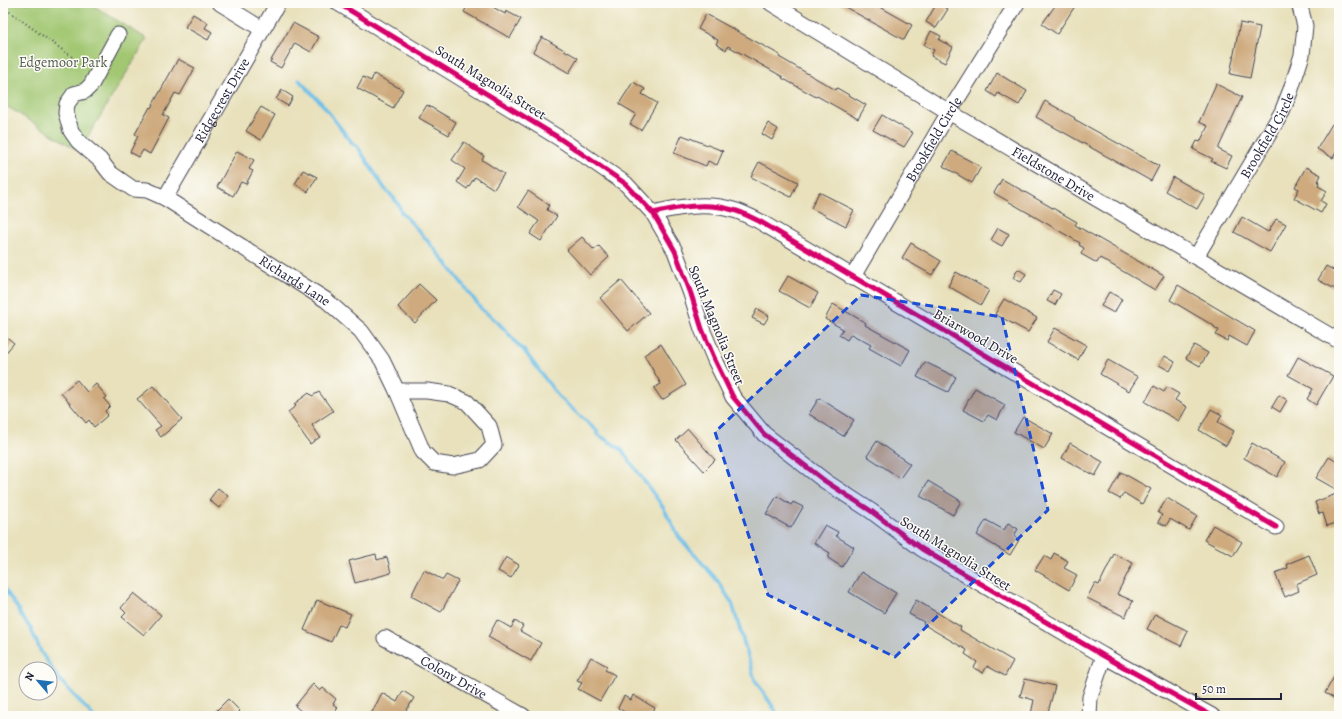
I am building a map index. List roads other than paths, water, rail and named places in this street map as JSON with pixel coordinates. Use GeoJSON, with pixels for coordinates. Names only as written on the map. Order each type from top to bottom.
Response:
{"type":"FeatureCollection","features":[{"type":"Feature","properties":{"kind":"street"},"geometry":{"type":"LineString","coordinates":[[220,3],[262,30]]}},
{"type":"Feature","properties":{"kind":"street","name":"Ridgecrest Drive"},"geometry":{"type":"LineString","coordinates":[[165,198],[278,3]]}},
{"type":"Feature","properties":{"kind":"street","name":"South Magnolia Street"},"geometry":{"type":"LineString","coordinates":[[338,3],[539,126],[626,184],[653,213],[675,251],[707,341],[733,397],[764,434],[825,481],[922,549],[1104,656],[1212,716]]}},
{"type":"Feature","properties":{"kind":"street","name":"Fieldstone Drive"},"geometry":{"type":"LineString","coordinates":[[771,3],[949,112],[1339,341]]}},
{"type":"Feature","properties":{"kind":"street","name":"Brookfield Circle"},"geometry":{"type":"LineString","coordinates":[[852,278],[949,112],[1017,3]]}},
{"type":"Feature","properties":{"kind":"street","name":"Brookfield Circle"},"geometry":{"type":"LineString","coordinates":[[1196,257],[1282,112],[1302,55],[1305,26],[1299,3]]}},
{"type":"Feature","properties":{"kind":"street","name":"Richards Lane"},"geometry":{"type":"LineString","coordinates":[[118,35],[91,85],[85,91],[74,94],[67,104],[66,113],[71,131],[78,141],[100,160],[110,173],[133,189],[147,190],[165,198],[326,300],[361,331],[382,360],[423,452],[434,463],[453,466],[480,460],[494,445],[489,426],[467,402],[449,394],[427,391],[397,392]]}},
{"type":"Feature","properties":{"kind":"street","name":"Briarwood Drive"},"geometry":{"type":"LineString","coordinates":[[653,213],[676,208],[705,205],[733,210],[759,221],[852,278],[1276,527]]}},
{"type":"Feature","properties":{"kind":"street","name":"Colony Drive"},"geometry":{"type":"LineString","coordinates":[[385,638],[523,716]]}},
{"type":"Feature","properties":{"kind":"street"},"geometry":{"type":"LineString","coordinates":[[1089,716],[1090,697],[1104,656]]}},
{"type":"Feature","properties":{"kind":"waterway"},"geometry":{"type":"LineString","coordinates":[[299,80],[323,105],[353,144],[357,146],[385,189],[397,202],[401,212],[423,235],[482,310],[499,324],[523,349],[558,396],[597,431],[597,434],[621,449],[663,507],[679,537],[717,580],[732,603],[755,680],[778,716]]}},
{"type":"Feature","properties":{"kind":"waterway"},"geometry":{"type":"LineString","coordinates":[[3,587],[31,629],[41,652],[58,678],[93,716]]}},
{"type":"Feature","properties":{"kind":"park label","name":"Edgemoor Park"},"geometry":{"type":"Point","coordinates":[63,62]}}]}
